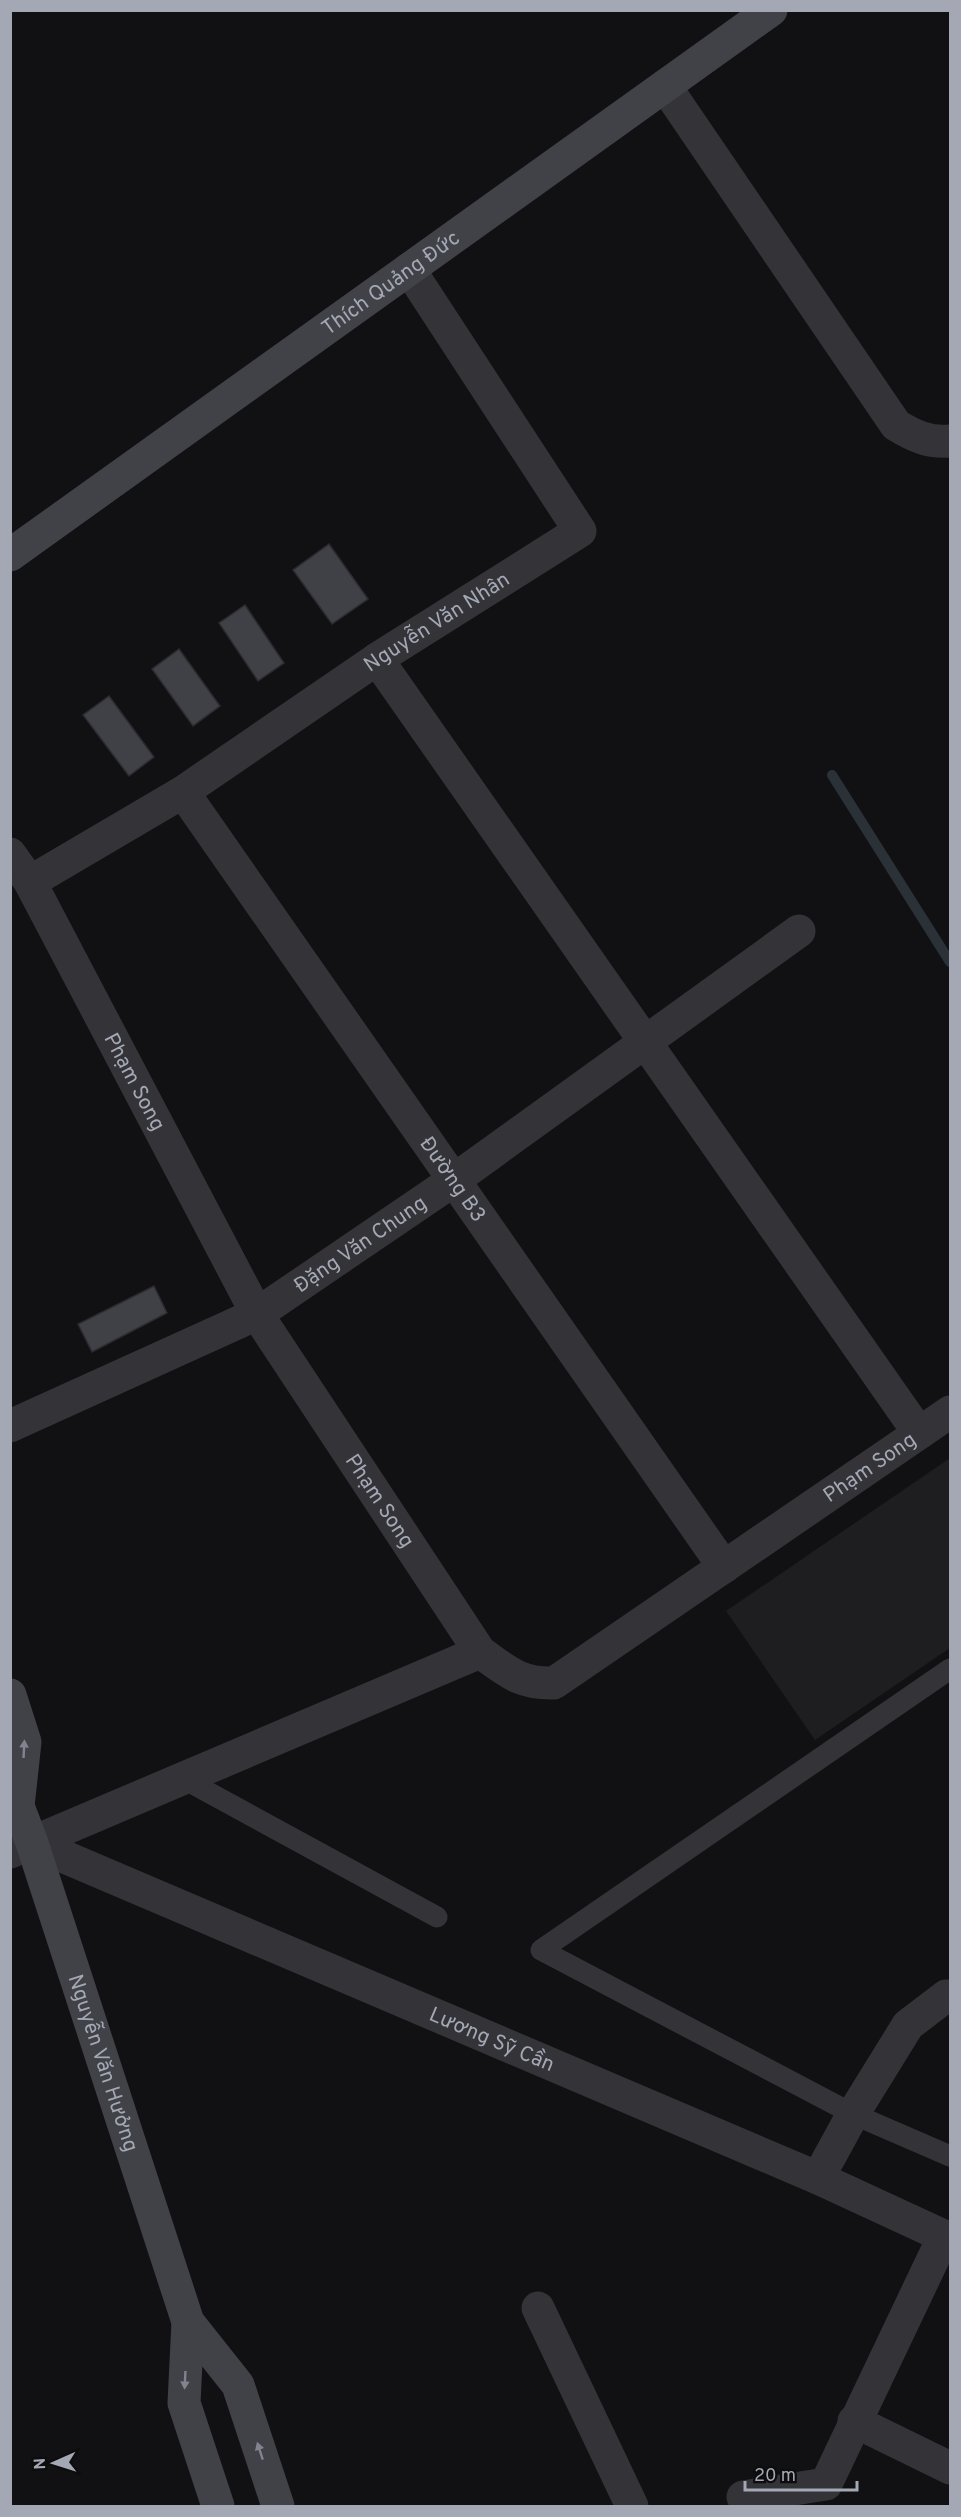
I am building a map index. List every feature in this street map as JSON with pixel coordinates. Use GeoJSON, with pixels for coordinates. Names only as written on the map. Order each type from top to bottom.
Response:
{"type":"FeatureCollection","features":[{"type":"Feature","properties":{"kind":"street","name":"Thích Quảng Đức"},"geometry":{"type":"LineString","coordinates":[[10,555],[771,10]]}},
{"type":"Feature","properties":{"kind":"street"},"geometry":{"type":"LineString","coordinates":[[665,86],[896,425],[918,438],[940,442],[951,441]]}},
{"type":"Feature","properties":{"kind":"street","name":"Nguyễn Văn Nhân"},"geometry":{"type":"LineString","coordinates":[[30,882],[183,792],[377,659],[580,531],[409,269]]}},
{"type":"Feature","properties":{"kind":"street"},"geometry":{"type":"LineString","coordinates":[[377,659],[919,1433]]}},
{"type":"Feature","properties":{"kind":"street","name":"Đường B3"},"geometry":{"type":"LineString","coordinates":[[183,792],[724,1567]]}},
{"type":"Feature","properties":{"kind":"street","name":"Phạm Song"},"geometry":{"type":"LineString","coordinates":[[10,854],[30,882],[256,1314],[480,1652],[520,1680],[554,1683],[951,1412]]}},
{"type":"Feature","properties":{"kind":"street","name":"Đặng Văn Chung"},"geometry":{"type":"LineString","coordinates":[[10,1426],[256,1314],[454,1180],[799,931]]}},
{"type":"Feature","properties":{"kind":"street"},"geometry":{"type":"LineString","coordinates":[[21,1847],[480,1652]]}},
{"type":"Feature","properties":{"kind":"street","name":"Nguyễn Văn Hưởng"},"geometry":{"type":"LineString","coordinates":[[10,1695],[25,1742],[14,1802],[21,1847],[188,2322],[238,2385],[278,2506]]}},
{"type":"Feature","properties":{"kind":"street","name":"Lương Sỹ Cần"},"geometry":{"type":"LineString","coordinates":[[21,1847],[818,2178],[947,2238]]}},
{"type":"Feature","properties":{"kind":"street"},"geometry":{"type":"LineString","coordinates":[[818,2178],[853,2114],[908,2025],[946,1996],[951,1996]]}},
{"type":"Feature","properties":{"kind":"street"},"geometry":{"type":"LineString","coordinates":[[743,2497],[826,2484],[854,2421],[947,2238]]}},
{"type":"Feature","properties":{"kind":"street"},"geometry":{"type":"LineString","coordinates":[[538,2308],[632,2506]]}},
{"type":"Feature","properties":{"kind":"street","name":"Nguyễn Văn Hưởng"},"geometry":{"type":"LineString","coordinates":[[188,2322],[184,2403],[218,2506]]}},
{"type":"Feature","properties":{"kind":"street"},"geometry":{"type":"LineString","coordinates":[[854,2421],[951,2468]]}},
{"type":"Feature","properties":{"kind":"lane"},"geometry":{"type":"LineString","coordinates":[[951,1669],[541,1950],[853,2114],[951,2156]]}},
{"type":"Feature","properties":{"kind":"lane"},"geometry":{"type":"LineString","coordinates":[[184,1779],[438,1917]]}},
{"type":"Feature","properties":{"kind":"shaded area"},"geometry":{"type":"Polygon","coordinates":[[[950,1458],[950,1648],[815,1740],[726,1611],[950,1458]]]}},
{"type":"Feature","properties":{"kind":"building"},"geometry":{"type":"Polygon","coordinates":[[[329,544],[368,599],[332,624],[293,570],[329,544]]]}},
{"type":"Feature","properties":{"kind":"building"},"geometry":{"type":"Polygon","coordinates":[[[245,605],[284,663],[258,681],[219,623],[245,605]]]}},
{"type":"Feature","properties":{"kind":"building"},"geometry":{"type":"Polygon","coordinates":[[[179,649],[220,706],[193,726],[152,669],[179,649]]]}},
{"type":"Feature","properties":{"kind":"building"},"geometry":{"type":"Polygon","coordinates":[[[109,696],[154,757],[129,776],[83,715],[109,696]]]}},
{"type":"Feature","properties":{"kind":"building"},"geometry":{"type":"Polygon","coordinates":[[[154,1286],[167,1313],[92,1352],[78,1324],[154,1286]]]}},
{"type":"Feature","properties":{"kind":"waterway"},"geometry":{"type":"LineString","coordinates":[[832,775],[950,962]]}}]}
